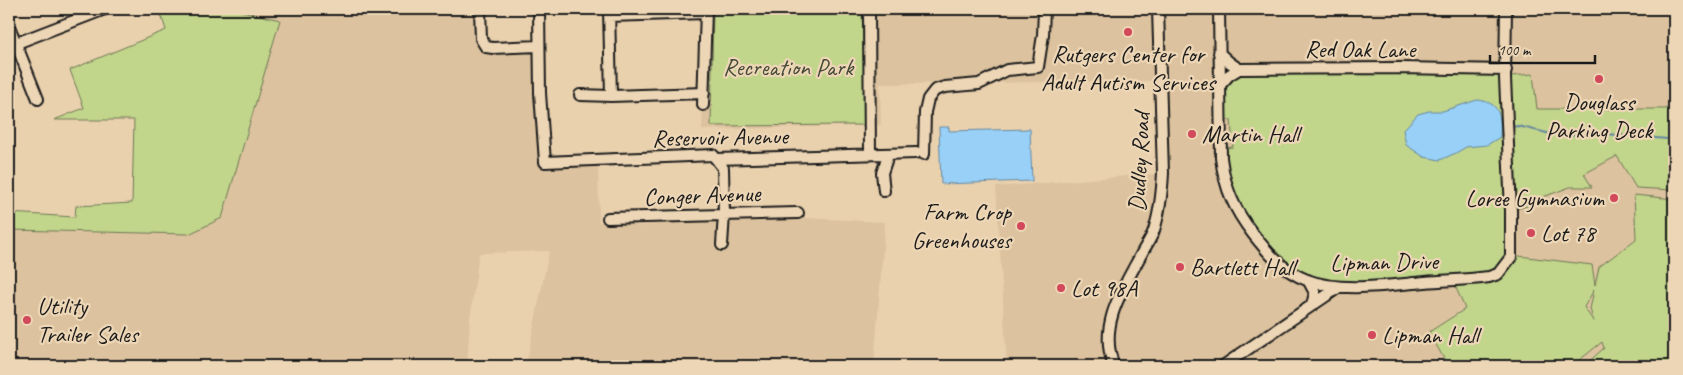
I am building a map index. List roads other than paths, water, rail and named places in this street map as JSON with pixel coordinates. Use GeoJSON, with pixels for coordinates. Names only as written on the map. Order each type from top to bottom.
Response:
{"type":"FeatureCollection","features":[{"type":"Feature","properties":{"kind":"street"},"geometry":{"type":"LineString","coordinates":[[12,45],[105,9]]}},
{"type":"Feature","properties":{"kind":"street"},"geometry":{"type":"LineString","coordinates":[[480,9],[481,39],[484,45],[493,48],[540,46],[539,9]]}},
{"type":"Feature","properties":{"kind":"street"},"geometry":{"type":"LineString","coordinates":[[869,9],[870,154]]}},
{"type":"Feature","properties":{"kind":"street","name":"Reservoir Avenue"},"geometry":{"type":"LineString","coordinates":[[540,46],[540,93],[545,162],[712,155],[716,158],[920,153],[928,99],[935,90],[945,87],[979,84],[1007,70],[1038,67],[1043,35],[1044,9]]}},
{"type":"Feature","properties":{"kind":"street","name":"Dudley Road"},"geometry":{"type":"LineString","coordinates":[[1114,366],[1109,350],[1108,332],[1117,300],[1154,232],[1162,199],[1163,173],[1158,9]]}},
{"type":"Feature","properties":{"kind":"street","name":"Lipman Drive"},"geometry":{"type":"LineString","coordinates":[[1219,9],[1221,158],[1223,176],[1234,206],[1249,229],[1273,258],[1284,267],[1308,280],[1339,287],[1489,277],[1498,274],[1511,256],[1506,9]]}},
{"type":"Feature","properties":{"kind":"street"},"geometry":{"type":"LineString","coordinates":[[611,96],[609,12],[706,11],[703,105]]}},
{"type":"Feature","properties":{"kind":"street"},"geometry":{"type":"LineString","coordinates":[[9,26],[12,45],[38,99]]}},
{"type":"Feature","properties":{"kind":"street"},"geometry":{"type":"LineString","coordinates":[[1220,53],[1239,69],[1229,75],[1221,84]]}},
{"type":"Feature","properties":{"kind":"street","name":"Red Oak Lane"},"geometry":{"type":"LineString","coordinates":[[1239,69],[1400,68],[1506,70]]}},
{"type":"Feature","properties":{"kind":"street"},"geometry":{"type":"LineString","coordinates":[[580,95],[704,93]]}},
{"type":"Feature","properties":{"kind":"street"},"geometry":{"type":"LineString","coordinates":[[884,191],[882,172],[892,155]]}},
{"type":"Feature","properties":{"kind":"street"},"geometry":{"type":"LineString","coordinates":[[716,158],[723,168],[724,214],[722,245]]}},
{"type":"Feature","properties":{"kind":"street","name":"Conger Avenue"},"geometry":{"type":"LineString","coordinates":[[608,218],[798,213]]}},
{"type":"Feature","properties":{"kind":"street"},"geometry":{"type":"LineString","coordinates":[[1308,280],[1315,293],[1312,305]]}},
{"type":"Feature","properties":{"kind":"street"},"geometry":{"type":"LineString","coordinates":[[1223,366],[1339,287]]}},
{"type":"Feature","properties":{"kind":"water"},"geometry":{"type":"Polygon","coordinates":[[[1477,100],[1485,101],[1495,107],[1500,123],[1500,137],[1487,145],[1466,147],[1440,160],[1424,157],[1406,145],[1403,130],[1418,114],[1429,111],[1443,111],[1477,100]]]}},
{"type":"Feature","properties":{"kind":"water"},"geometry":{"type":"Polygon","coordinates":[[[939,127],[949,127],[949,131],[1030,129],[1032,181],[941,184],[939,127]]]}},
{"type":"Feature","properties":{"kind":"waterway"},"geometry":{"type":"LineString","coordinates":[[1512,127],[1518,126],[1555,135],[1605,134],[1674,138]]}},
{"type":"Feature","properties":{"kind":"place","name":"Rutgers Center for Adult Autism Services"},"geometry":{"type":"Point","coordinates":[1128,32]}},
{"type":"Feature","properties":{"kind":"place","name":"Douglass Parking Deck"},"geometry":{"type":"Point","coordinates":[1599,79]}},
{"type":"Feature","properties":{"kind":"place","name":"Martin Hall"},"geometry":{"type":"Point","coordinates":[1192,134]}},
{"type":"Feature","properties":{"kind":"place","name":"Loree Gymnasium"},"geometry":{"type":"Point","coordinates":[1614,198]}},
{"type":"Feature","properties":{"kind":"place","name":"Farm Crop Greenhouses"},"geometry":{"type":"Point","coordinates":[1021,226]}},
{"type":"Feature","properties":{"kind":"place","name":"Lot 78"},"geometry":{"type":"Point","coordinates":[1531,233]}},
{"type":"Feature","properties":{"kind":"place","name":"Bartlett Hall"},"geometry":{"type":"Point","coordinates":[1180,267]}},
{"type":"Feature","properties":{"kind":"place","name":"Lot 98A"},"geometry":{"type":"Point","coordinates":[1061,288]}},
{"type":"Feature","properties":{"kind":"place","name":"Utility Trailer Sales"},"geometry":{"type":"Point","coordinates":[27,320]}},
{"type":"Feature","properties":{"kind":"place","name":"Lipman Hall"},"geometry":{"type":"Point","coordinates":[1372,335]}},
{"type":"Feature","properties":{"kind":"park label","name":"Recreation Park"},"geometry":{"type":"Point","coordinates":[788,67]}}]}
